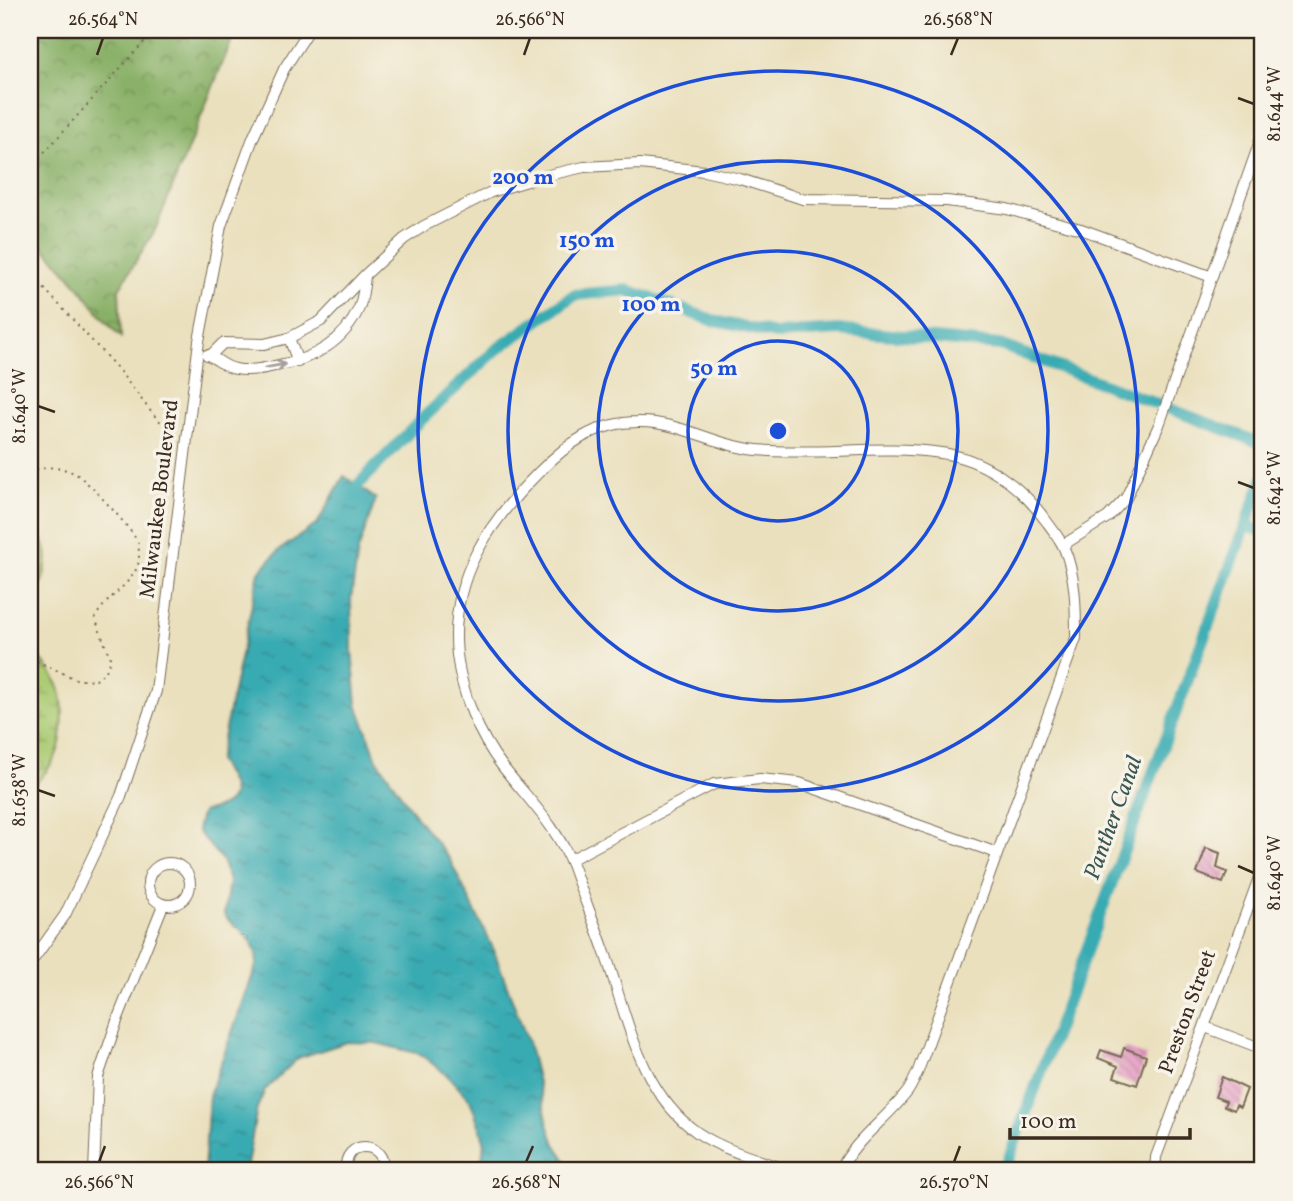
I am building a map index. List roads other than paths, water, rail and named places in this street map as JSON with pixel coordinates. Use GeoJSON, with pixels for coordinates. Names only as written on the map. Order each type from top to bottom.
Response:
{"type":"FeatureCollection","features":[{"type":"Feature","properties":{"kind":"street","name":"Milwaukee Boulevard"},"geometry":{"type":"LineString","coordinates":[[30,964],[65,915],[116,808],[156,691],[197,353],[221,226],[253,138],[284,69],[309,30]]}},
{"type":"Feature","properties":{"kind":"street"},"geometry":{"type":"LineString","coordinates":[[1063,545],[1108,517],[1126,498],[1159,425],[1263,133]]}},
{"type":"Feature","properties":{"kind":"street"},"geometry":{"type":"LineString","coordinates":[[211,355],[223,342],[264,344],[289,338],[321,321],[404,239],[424,226],[491,192],[584,167],[640,164],[704,171],[803,199],[947,201],[1007,209],[1081,229],[1212,277]]}},
{"type":"Feature","properties":{"kind":"street"},"geometry":{"type":"LineString","coordinates":[[197,353],[211,355],[223,365],[236,370],[298,362],[329,347],[351,323],[360,306],[365,275]]}},
{"type":"Feature","properties":{"kind":"street"},"geometry":{"type":"LineString","coordinates":[[289,338],[298,362]]}},
{"type":"Feature","properties":{"kind":"street"},"geometry":{"type":"LineString","coordinates":[[790,1171],[712,1142],[695,1131],[659,1096],[638,1054],[597,928],[570,860],[550,823],[505,770],[485,740],[473,716],[461,680],[457,650],[458,614],[464,584],[472,561],[494,520],[519,492],[572,442],[597,430],[634,421],[681,428],[727,444],[757,450],[916,451],[960,456],[1013,483],[1040,513],[1063,545],[1070,568],[1076,609],[1076,638],[913,1081],[844,1162],[840,1171]]}},
{"type":"Feature","properties":{"kind":"street"},"geometry":{"type":"LineString","coordinates":[[570,860],[713,784],[760,779],[799,783],[997,853]]}},
{"type":"Feature","properties":{"kind":"street"},"geometry":{"type":"LineString","coordinates":[[174,863],[186,870],[190,877],[190,890],[183,901],[170,906],[163,905],[152,897],[149,891],[149,876],[159,865],[174,863]]}},
{"type":"Feature","properties":{"kind":"street","name":"Preston Street"},"geometry":{"type":"LineString","coordinates":[[1155,1171],[1156,1157],[1263,867]]}},
{"type":"Feature","properties":{"kind":"street"},"geometry":{"type":"LineString","coordinates":[[94,1171],[98,1077],[118,1018],[163,905]]}},
{"type":"Feature","properties":{"kind":"street"},"geometry":{"type":"LineString","coordinates":[[1205,1027],[1263,1049]]}},
{"type":"Feature","properties":{"kind":"street"},"geometry":{"type":"LineString","coordinates":[[346,1171],[348,1156],[362,1147],[375,1150],[380,1155],[383,1171]]}},
{"type":"Feature","properties":{"kind":"water"},"geometry":{"type":"Polygon","coordinates":[[[344,476],[376,499],[358,551],[351,599],[357,704],[377,759],[417,818],[449,858],[492,946],[528,1042],[555,1144],[573,1171],[481,1171],[484,1140],[478,1122],[470,1100],[447,1075],[420,1054],[376,1043],[347,1042],[298,1058],[265,1090],[257,1108],[246,1171],[204,1171],[209,1096],[257,963],[250,940],[224,915],[229,881],[222,860],[198,832],[198,825],[202,812],[224,805],[232,795],[229,780],[218,761],[259,572],[278,551],[317,524],[344,476]]]}},
{"type":"Feature","properties":{"kind":"waterway"},"geometry":{"type":"LineString","coordinates":[[354,503],[357,486],[420,421],[496,350],[574,295],[627,290],[715,321],[776,334],[839,330],[1000,345],[1263,444]]}},
{"type":"Feature","properties":{"kind":"waterway","name":"Panther Canal"},"geometry":{"type":"LineString","coordinates":[[1004,1171],[1263,479]]}},
{"type":"Feature","properties":{"kind":"waterway"},"geometry":{"type":"LineString","coordinates":[[1246,525],[1263,532]]}}]}
